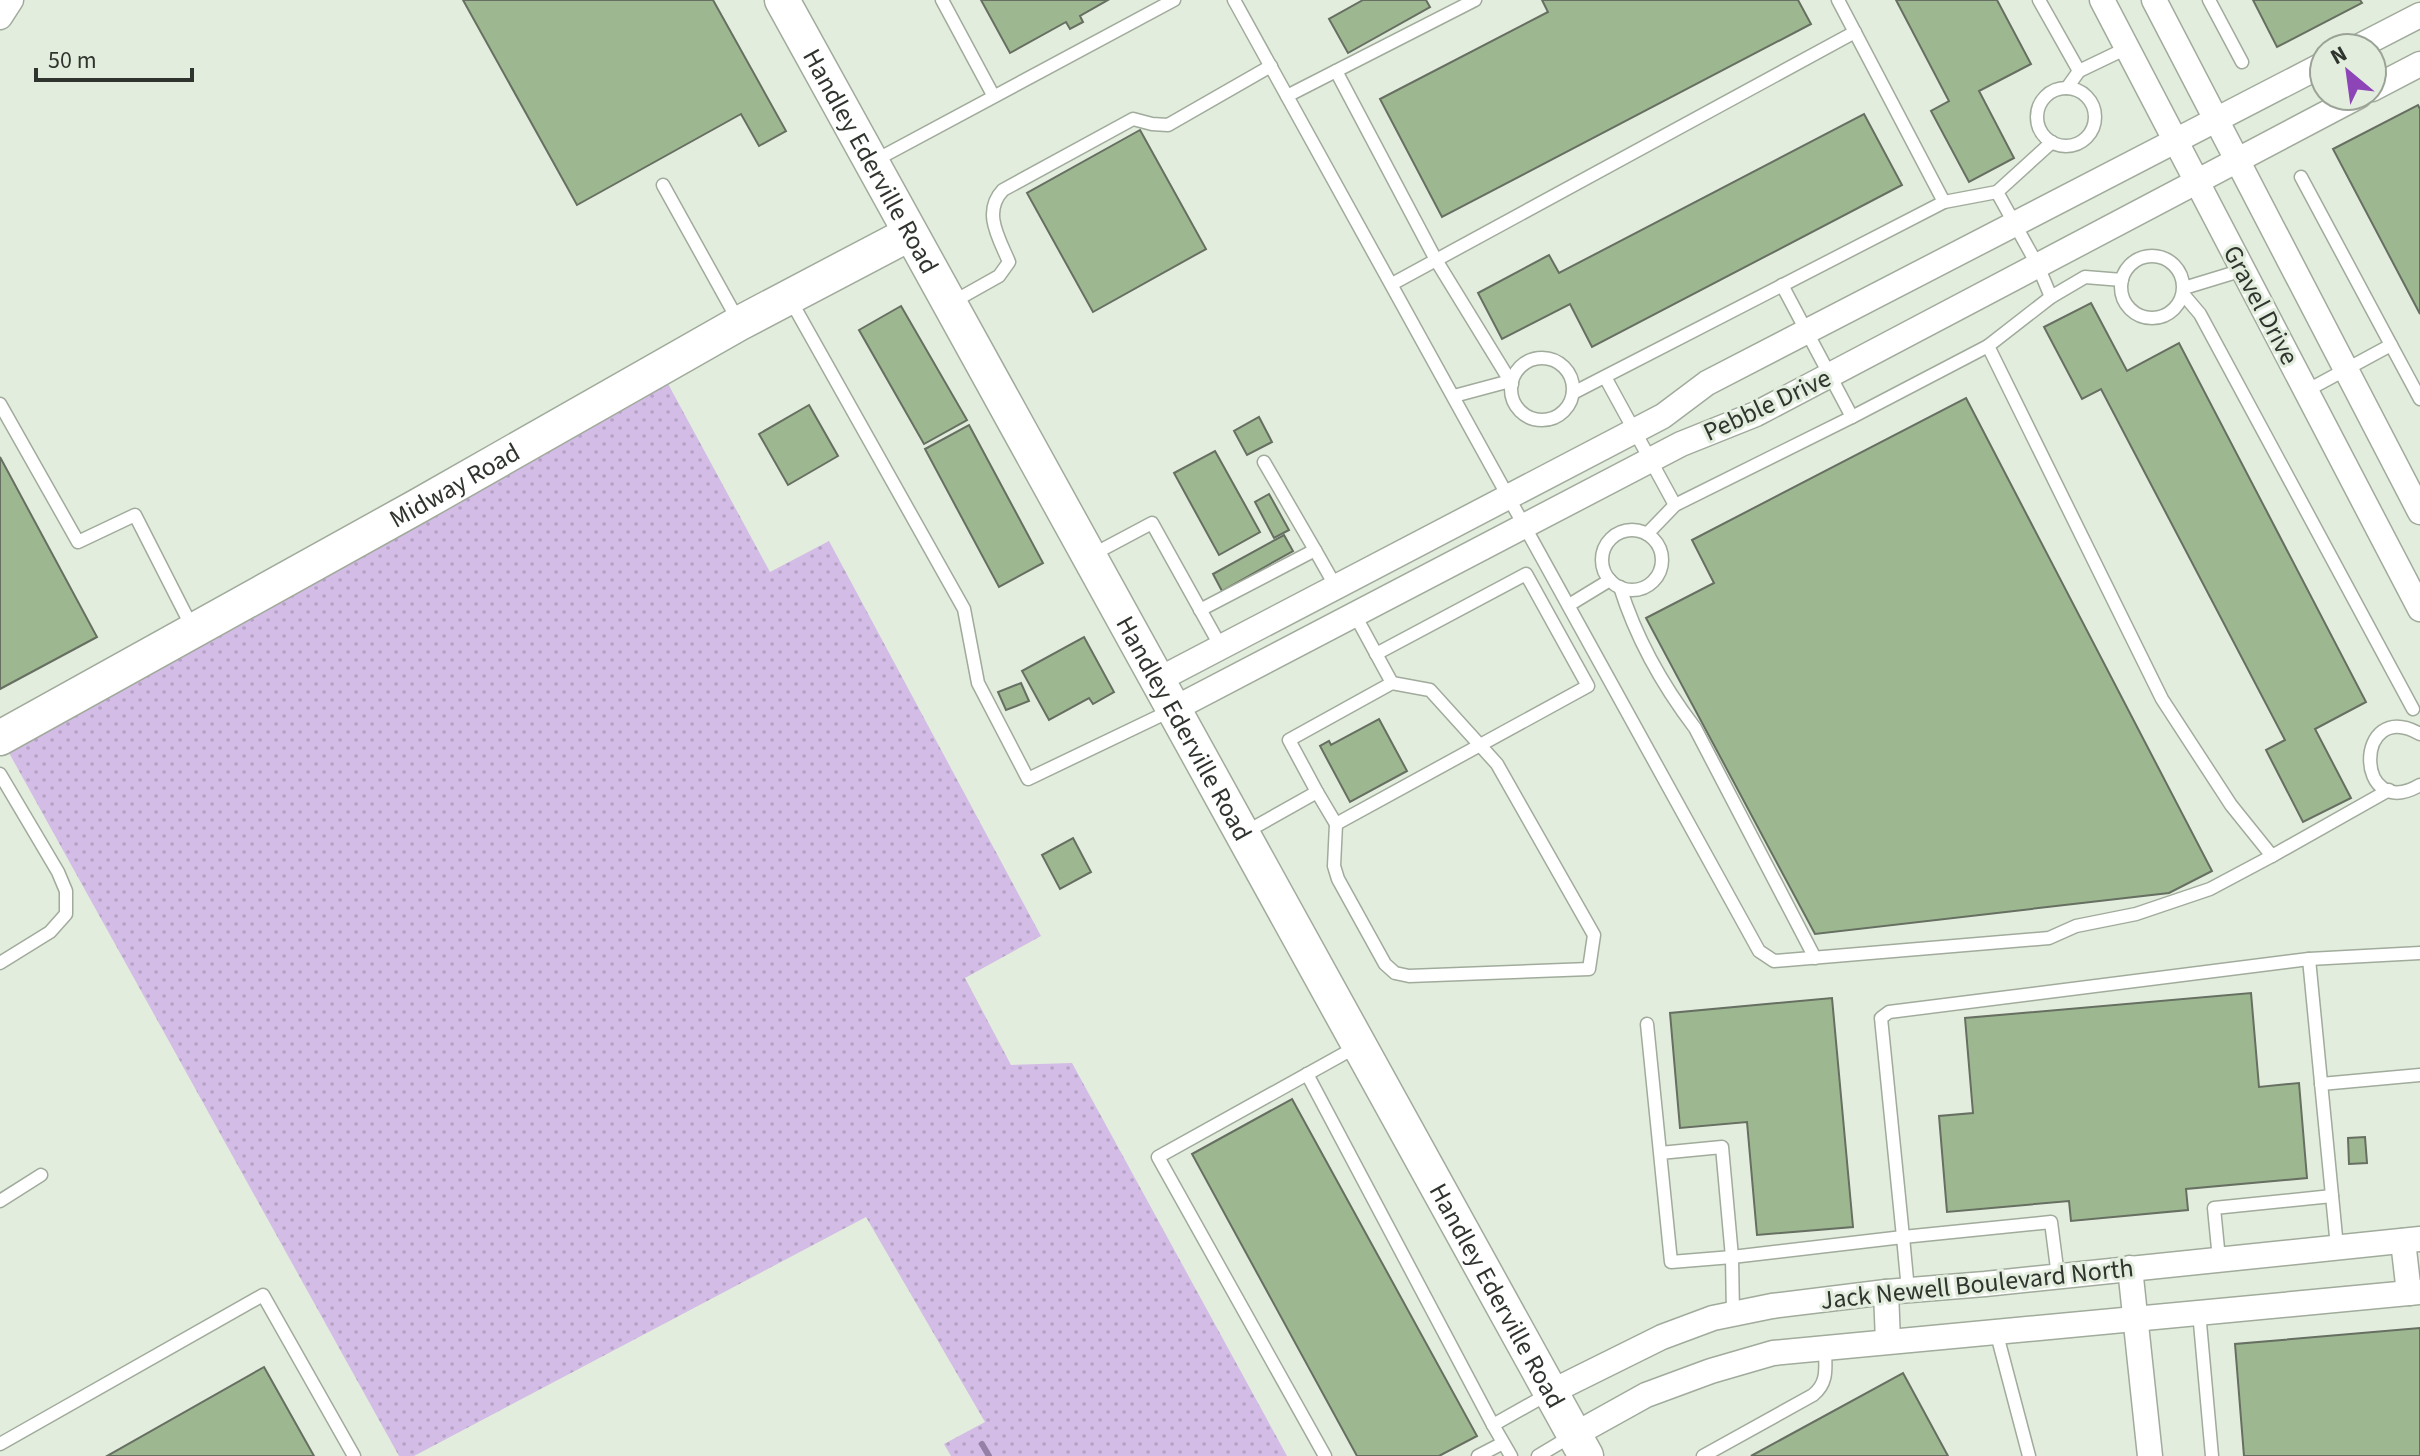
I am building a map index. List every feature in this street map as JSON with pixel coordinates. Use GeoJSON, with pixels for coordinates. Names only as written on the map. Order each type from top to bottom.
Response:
{"type":"FeatureCollection","features":[{"type":"Feature","properties":{"kind":"main road","name":"Handley Ederville Road"},"geometry":{"type":"LineString","coordinates":[[782,0],[1580,1445]]}},
{"type":"Feature","properties":{"kind":"main road","name":"Midway Road"},"geometry":{"type":"LineString","coordinates":[[0,738],[740,323],[909,234]]}},
{"type":"Feature","properties":{"kind":"street"},"geometry":{"type":"LineString","coordinates":[[0,17],[11,0]]}},
{"type":"Feature","properties":{"kind":"street","name":"Gravel Drive"},"geometry":{"type":"LineString","coordinates":[[2102,0],[2420,609]]}},
{"type":"Feature","properties":{"kind":"street","name":"Gravel Drive"},"geometry":{"type":"LineString","coordinates":[[2154,0],[2420,512]]}},
{"type":"Feature","properties":{"kind":"street"},"geometry":{"type":"LineString","coordinates":[[2387,32],[2420,15]]}},
{"type":"Feature","properties":{"kind":"street"},"geometry":{"type":"LineString","coordinates":[[2388,81],[2420,64]]}},
{"type":"Feature","properties":{"kind":"street","name":"Pebble Drive"},"geometry":{"type":"LineString","coordinates":[[1164,696],[1221,647],[1663,416],[1707,383],[2308,72]]}},
{"type":"Feature","properties":{"kind":"street","name":"Pebble Drive"},"geometry":{"type":"LineString","coordinates":[[1164,696],[1289,650],[1681,444],[1756,414],[2328,112]]}},
{"type":"Feature","properties":{"kind":"street"},"geometry":{"type":"LineString","coordinates":[[1374,567],[1391,596]]}},
{"type":"Feature","properties":{"kind":"street"},"geometry":{"type":"LineString","coordinates":[[1273,620],[1289,650]]}},
{"type":"Feature","properties":{"kind":"street"},"geometry":{"type":"LineString","coordinates":[[2412,1240],[2414,1293]]}},
{"type":"Feature","properties":{"kind":"street","name":"Jack Newell Boulevard North"},"geometry":{"type":"LineString","coordinates":[[1551,1392],[1662,1337],[1713,1318],[1772,1306],[2412,1240]]}},
{"type":"Feature","properties":{"kind":"street"},"geometry":{"type":"LineString","coordinates":[[2130,1268],[2150,1456]]}},
{"type":"Feature","properties":{"kind":"street"},"geometry":{"type":"LineString","coordinates":[[1888,1341],[1897,1291]]}},
{"type":"Feature","properties":{"kind":"street","name":"Jack Newell Boulevard North"},"geometry":{"type":"LineString","coordinates":[[1580,1445],[1646,1395],[1773,1353],[2414,1293]]}},
{"type":"Feature","properties":{"kind":"lane"},"geometry":{"type":"LineString","coordinates":[[942,0],[993,95]]}},
{"type":"Feature","properties":{"kind":"lane"},"geometry":{"type":"LineString","coordinates":[[870,163],[1174,0]]}},
{"type":"Feature","properties":{"kind":"lane"},"geometry":{"type":"LineString","coordinates":[[1234,0],[1759,951],[1774,961],[2049,938],[2076,926],[2136,914],[2210,889],[2389,790],[2409,791],[2420,785]]}},
{"type":"Feature","properties":{"kind":"lane"},"geometry":{"type":"LineString","coordinates":[[1287,96],[1475,0]]}},
{"type":"Feature","properties":{"kind":"lane"},"geometry":{"type":"LineString","coordinates":[[1838,0],[1944,202]]}},
{"type":"Feature","properties":{"kind":"lane"},"geometry":{"type":"LineString","coordinates":[[2039,0],[2079,71]]}},
{"type":"Feature","properties":{"kind":"lane"},"geometry":{"type":"LineString","coordinates":[[2209,0],[2242,62]]}},
{"type":"Feature","properties":{"kind":"lane"},"geometry":{"type":"LineString","coordinates":[[1392,284],[1855,32]]}},
{"type":"Feature","properties":{"kind":"lane"},"geometry":{"type":"LineString","coordinates":[[2067,88],[2085,95],[2095,112],[2095,122],[2086,138],[2078,143],[2060,146],[2039,129],[2037,111],[2048,94],[2067,88],[2079,71],[2127,48]]}},
{"type":"Feature","properties":{"kind":"lane"},"geometry":{"type":"LineString","coordinates":[[948,305],[999,276],[1009,262],[991,218],[994,199],[1003,190],[1133,119],[1168,125],[1271,66]]}},
{"type":"Feature","properties":{"kind":"lane"},"geometry":{"type":"LineString","coordinates":[[1336,71],[1436,260],[1511,382],[1514,403],[1520,411],[1537,419],[1547,419],[1564,411],[1573,393],[1573,384],[1564,367],[1547,358],[1528,361],[1520,367],[1511,382],[1454,396]]}},
{"type":"Feature","properties":{"kind":"lane"},"geometry":{"type":"LineString","coordinates":[[1573,393],[1944,202],[1997,192],[2052,142]]}},
{"type":"Feature","properties":{"kind":"lane"},"geometry":{"type":"LineString","coordinates":[[2301,177],[2420,399]]}},
{"type":"Feature","properties":{"kind":"lane"},"geometry":{"type":"LineString","coordinates":[[663,185],[740,323]]}},
{"type":"Feature","properties":{"kind":"lane"},"geometry":{"type":"LineString","coordinates":[[1997,192],[2038,266],[2051,297]]}},
{"type":"Feature","properties":{"kind":"lane"},"geometry":{"type":"LineString","coordinates":[[2243,270],[2183,291],[2177,306],[2161,317],[2141,316],[2126,303],[2122,294],[2122,280],[2129,266],[2138,259],[2159,256],[2177,268],[2183,291],[2200,314],[2416,708],[2414,731],[2387,730],[2372,745],[2368,755],[2372,776],[2389,790]]}},
{"type":"Feature","properties":{"kind":"lane"},"geometry":{"type":"LineString","coordinates":[[1647,534],[1675,505],[1988,346],[2051,297],[2085,277],[2122,280]]}},
{"type":"Feature","properties":{"kind":"lane"},"geometry":{"type":"LineString","coordinates":[[1782,285],[1852,417]]}},
{"type":"Feature","properties":{"kind":"lane"},"geometry":{"type":"LineString","coordinates":[[789,297],[964,609],[978,683],[1028,779],[1164,696]]}},
{"type":"Feature","properties":{"kind":"lane"},"geometry":{"type":"LineString","coordinates":[[2306,391],[2391,345]]}},
{"type":"Feature","properties":{"kind":"lane"},"geometry":{"type":"LineString","coordinates":[[1988,346],[2162,699],[2231,805],[2272,856]]}},
{"type":"Feature","properties":{"kind":"lane"},"geometry":{"type":"LineString","coordinates":[[1605,377],[1675,505]]}},
{"type":"Feature","properties":{"kind":"lane"},"geometry":{"type":"LineString","coordinates":[[0,404],[78,542],[135,515],[194,630]]}},
{"type":"Feature","properties":{"kind":"lane"},"geometry":{"type":"LineString","coordinates":[[1264,462],[1336,587]]}},
{"type":"Feature","properties":{"kind":"lane"},"geometry":{"type":"LineString","coordinates":[[1088,557],[1152,523],[1221,647]]}},
{"type":"Feature","properties":{"kind":"lane"},"geometry":{"type":"LineString","coordinates":[[1569,605],[1615,584],[1635,589],[1644,587],[1658,574],[1659,547],[1647,534],[1629,530],[1612,538],[1602,554],[1602,564],[1615,584],[1664,683],[1695,728],[1815,958]]}},
{"type":"Feature","properties":{"kind":"lane"},"geometry":{"type":"LineString","coordinates":[[1200,610],[1315,550]]}},
{"type":"Feature","properties":{"kind":"lane"},"geometry":{"type":"LineString","coordinates":[[1336,824],[1588,686],[1526,574],[1376,654]]}},
{"type":"Feature","properties":{"kind":"lane"},"geometry":{"type":"LineString","coordinates":[[1355,615],[1392,683]]}},
{"type":"Feature","properties":{"kind":"lane"},"geometry":{"type":"LineString","coordinates":[[1392,683],[1430,690],[1497,764],[1594,935],[1589,969],[1409,976],[1395,973],[1385,964],[1338,879],[1334,866],[1336,824],[1289,740],[1392,683]]}},
{"type":"Feature","properties":{"kind":"lane"},"geometry":{"type":"LineString","coordinates":[[0,774],[58,872],[66,891],[66,914],[50,932],[0,963]]}},
{"type":"Feature","properties":{"kind":"lane"},"geometry":{"type":"LineString","coordinates":[[1241,834],[1317,792]]}},
{"type":"Feature","properties":{"kind":"lane"},"geometry":{"type":"LineString","coordinates":[[1897,1291],[1903,1237],[1881,1018],[1889,1012],[2309,959],[2420,953]]}},
{"type":"Feature","properties":{"kind":"lane"},"geometry":{"type":"LineString","coordinates":[[2309,959],[2337,1247]]}},
{"type":"Feature","properties":{"kind":"lane"},"geometry":{"type":"LineString","coordinates":[[1647,1024],[1671,1262],[2051,1222],[2058,1276]]}},
{"type":"Feature","properties":{"kind":"lane"},"geometry":{"type":"LineString","coordinates":[[1325,1456],[1158,1157],[1358,1045]]}},
{"type":"Feature","properties":{"kind":"lane"},"geometry":{"type":"LineString","coordinates":[[1307,1074],[1511,1456]]}},
{"type":"Feature","properties":{"kind":"lane"},"geometry":{"type":"LineString","coordinates":[[2321,1084],[2420,1075]]}},
{"type":"Feature","properties":{"kind":"lane"},"geometry":{"type":"LineString","coordinates":[[1660,1153],[1722,1147],[1732,1257],[1733,1314]]}},
{"type":"Feature","properties":{"kind":"lane"},"geometry":{"type":"LineString","coordinates":[[0,1201],[41,1175]]}},
{"type":"Feature","properties":{"kind":"lane"},"geometry":{"type":"LineString","coordinates":[[2219,1259],[2214,1208],[2332,1196]]}},
{"type":"Feature","properties":{"kind":"lane"},"geometry":{"type":"LineString","coordinates":[[0,1444],[263,1295],[354,1456]]}},
{"type":"Feature","properties":{"kind":"lane"},"geometry":{"type":"LineString","coordinates":[[2199,1312],[2212,1456]]}},
{"type":"Feature","properties":{"kind":"lane"},"geometry":{"type":"LineString","coordinates":[[1996,1331],[2029,1456]]}},
{"type":"Feature","properties":{"kind":"lane"},"geometry":{"type":"LineString","coordinates":[[1703,1456],[1813,1395],[1822,1387],[1826,1377],[1825,1348]]}},
{"type":"Feature","properties":{"kind":"lane"},"geometry":{"type":"LineString","coordinates":[[1493,1425],[1551,1392]]}},
{"type":"Feature","properties":{"kind":"lane"},"geometry":{"type":"LineString","coordinates":[[1478,1456],[1503,1443]]}},
{"type":"Feature","properties":{"kind":"lane"},"geometry":{"type":"LineString","coordinates":[[1538,1456],[1580,1445]]}},
{"type":"Feature","properties":{"kind":"shaded area"},"geometry":{"type":"Polygon","coordinates":[[[667,382],[770,572],[829,541],[1041,936],[965,978],[1011,1065],[1072,1063],[1287,1456],[951,1456],[944,1444],[985,1422],[866,1217],[414,1456],[399,1456],[8,751],[667,382]]]}},
{"type":"Feature","properties":{"kind":"building"},"geometry":{"type":"Polygon","coordinates":[[[463,0],[713,0],[786,131],[759,146],[741,114],[577,205],[463,0]]]}},
{"type":"Feature","properties":{"kind":"building"},"geometry":{"type":"Polygon","coordinates":[[[981,0],[1108,0],[1080,16],[1083,22],[1070,29],[1066,22],[1010,53],[981,0]]]}},
{"type":"Feature","properties":{"kind":"building"},"geometry":{"type":"Polygon","coordinates":[[[1363,0],[1426,0],[1430,7],[1348,53],[1329,19],[1363,0]]]}},
{"type":"Feature","properties":{"kind":"building"},"geometry":{"type":"Polygon","coordinates":[[[1542,0],[1798,0],[1811,24],[1442,217],[1380,99],[1548,12],[1542,0]]]}},
{"type":"Feature","properties":{"kind":"building"},"geometry":{"type":"Polygon","coordinates":[[[1896,0],[1997,0],[2031,64],[1979,91],[2014,158],[1969,182],[1931,111],[1949,101],[1896,0]]]}},
{"type":"Feature","properties":{"kind":"building"},"geometry":{"type":"Polygon","coordinates":[[[2253,0],[2360,0],[2362,3],[2277,47],[2253,0]]]}},
{"type":"Feature","properties":{"kind":"building"},"geometry":{"type":"Polygon","coordinates":[[[2418,105],[2420,109],[2420,314],[2333,149],[2418,105]]]}},
{"type":"Feature","properties":{"kind":"building"},"geometry":{"type":"Polygon","coordinates":[[[1864,114],[1902,185],[1592,347],[1570,304],[1502,339],[1478,293],[1549,255],[1559,273],[1864,114]]]}},
{"type":"Feature","properties":{"kind":"building"},"geometry":{"type":"Polygon","coordinates":[[[1140,130],[1206,249],[1093,312],[1027,193],[1140,130]]]}},
{"type":"Feature","properties":{"kind":"building"},"geometry":{"type":"Polygon","coordinates":[[[2091,303],[2127,371],[2179,343],[2366,702],[2315,729],[2351,798],[2303,822],[2266,750],[2285,740],[2101,389],[2082,399],[2044,327],[2091,303]]]}},
{"type":"Feature","properties":{"kind":"building"},"geometry":{"type":"Polygon","coordinates":[[[901,306],[967,420],[924,444],[859,330],[901,306]]]}},
{"type":"Feature","properties":{"kind":"building"},"geometry":{"type":"Polygon","coordinates":[[[1966,398],[2212,871],[2169,893],[1815,934],[1646,618],[1714,583],[1692,540],[1966,398]]]}},
{"type":"Feature","properties":{"kind":"building"},"geometry":{"type":"Polygon","coordinates":[[[809,405],[838,456],[788,485],[759,434],[809,405]]]}},
{"type":"Feature","properties":{"kind":"building"},"geometry":{"type":"Polygon","coordinates":[[[1259,417],[1272,442],[1247,455],[1234,431],[1259,417]]]}},
{"type":"Feature","properties":{"kind":"building"},"geometry":{"type":"Polygon","coordinates":[[[969,425],[1043,563],[999,587],[925,449],[969,425]]]}},
{"type":"Feature","properties":{"kind":"building"},"geometry":{"type":"Polygon","coordinates":[[[1215,451],[1260,532],[1219,555],[1174,473],[1215,451]]]}},
{"type":"Feature","properties":{"kind":"building"},"geometry":{"type":"Polygon","coordinates":[[[0,457],[97,637],[0,689],[0,457]]]}},
{"type":"Feature","properties":{"kind":"building"},"geometry":{"type":"Polygon","coordinates":[[[1269,494],[1289,530],[1274,538],[1255,502],[1269,494]]]}},
{"type":"Feature","properties":{"kind":"building"},"geometry":{"type":"Polygon","coordinates":[[[1284,535],[1293,551],[1222,591],[1213,574],[1284,535]]]}},
{"type":"Feature","properties":{"kind":"building"},"geometry":{"type":"Polygon","coordinates":[[[1084,637],[1114,692],[1093,704],[1089,698],[1049,720],[1022,671],[1084,637]]]}},
{"type":"Feature","properties":{"kind":"building"},"geometry":{"type":"Polygon","coordinates":[[[1021,683],[1029,701],[1006,710],[998,692],[1021,683]]]}},
{"type":"Feature","properties":{"kind":"building"},"geometry":{"type":"Polygon","coordinates":[[[1379,719],[1407,771],[1350,802],[1320,746],[1329,741],[1331,745],[1379,719]]]}},
{"type":"Feature","properties":{"kind":"building"},"geometry":{"type":"Polygon","coordinates":[[[1073,838],[1091,872],[1060,889],[1042,855],[1073,838]]]}},
{"type":"Feature","properties":{"kind":"building"},"geometry":{"type":"Polygon","coordinates":[[[2251,993],[2259,1087],[2299,1083],[2307,1178],[2186,1189],[2188,1210],[2071,1221],[2069,1201],[1947,1212],[1939,1116],[1973,1113],[1965,1018],[2251,993]]]}},
{"type":"Feature","properties":{"kind":"building"},"geometry":{"type":"Polygon","coordinates":[[[1832,998],[1853,1227],[1757,1235],[1747,1122],[1680,1128],[1670,1013],[1832,998]]]}},
{"type":"Feature","properties":{"kind":"building"},"geometry":{"type":"Polygon","coordinates":[[[1292,1099],[1477,1436],[1439,1456],[1357,1456],[1192,1154],[1292,1099]]]}},
{"type":"Feature","properties":{"kind":"building"},"geometry":{"type":"Polygon","coordinates":[[[2365,1137],[2367,1163],[2349,1164],[2348,1138],[2365,1137]]]}},
{"type":"Feature","properties":{"kind":"building"},"geometry":{"type":"Polygon","coordinates":[[[2420,1328],[2420,1456],[2244,1456],[2235,1344],[2420,1328]]]}},
{"type":"Feature","properties":{"kind":"building"},"geometry":{"type":"Polygon","coordinates":[[[264,1367],[314,1456],[107,1456],[264,1367]]]}},
{"type":"Feature","properties":{"kind":"building"},"geometry":{"type":"Polygon","coordinates":[[[1903,1373],[1948,1456],[1751,1456],[1903,1373]]]}},
{"type":"Feature","properties":{"kind":"waterway"},"geometry":{"type":"LineString","coordinates":[[982,1444],[989,1456]]}}]}
